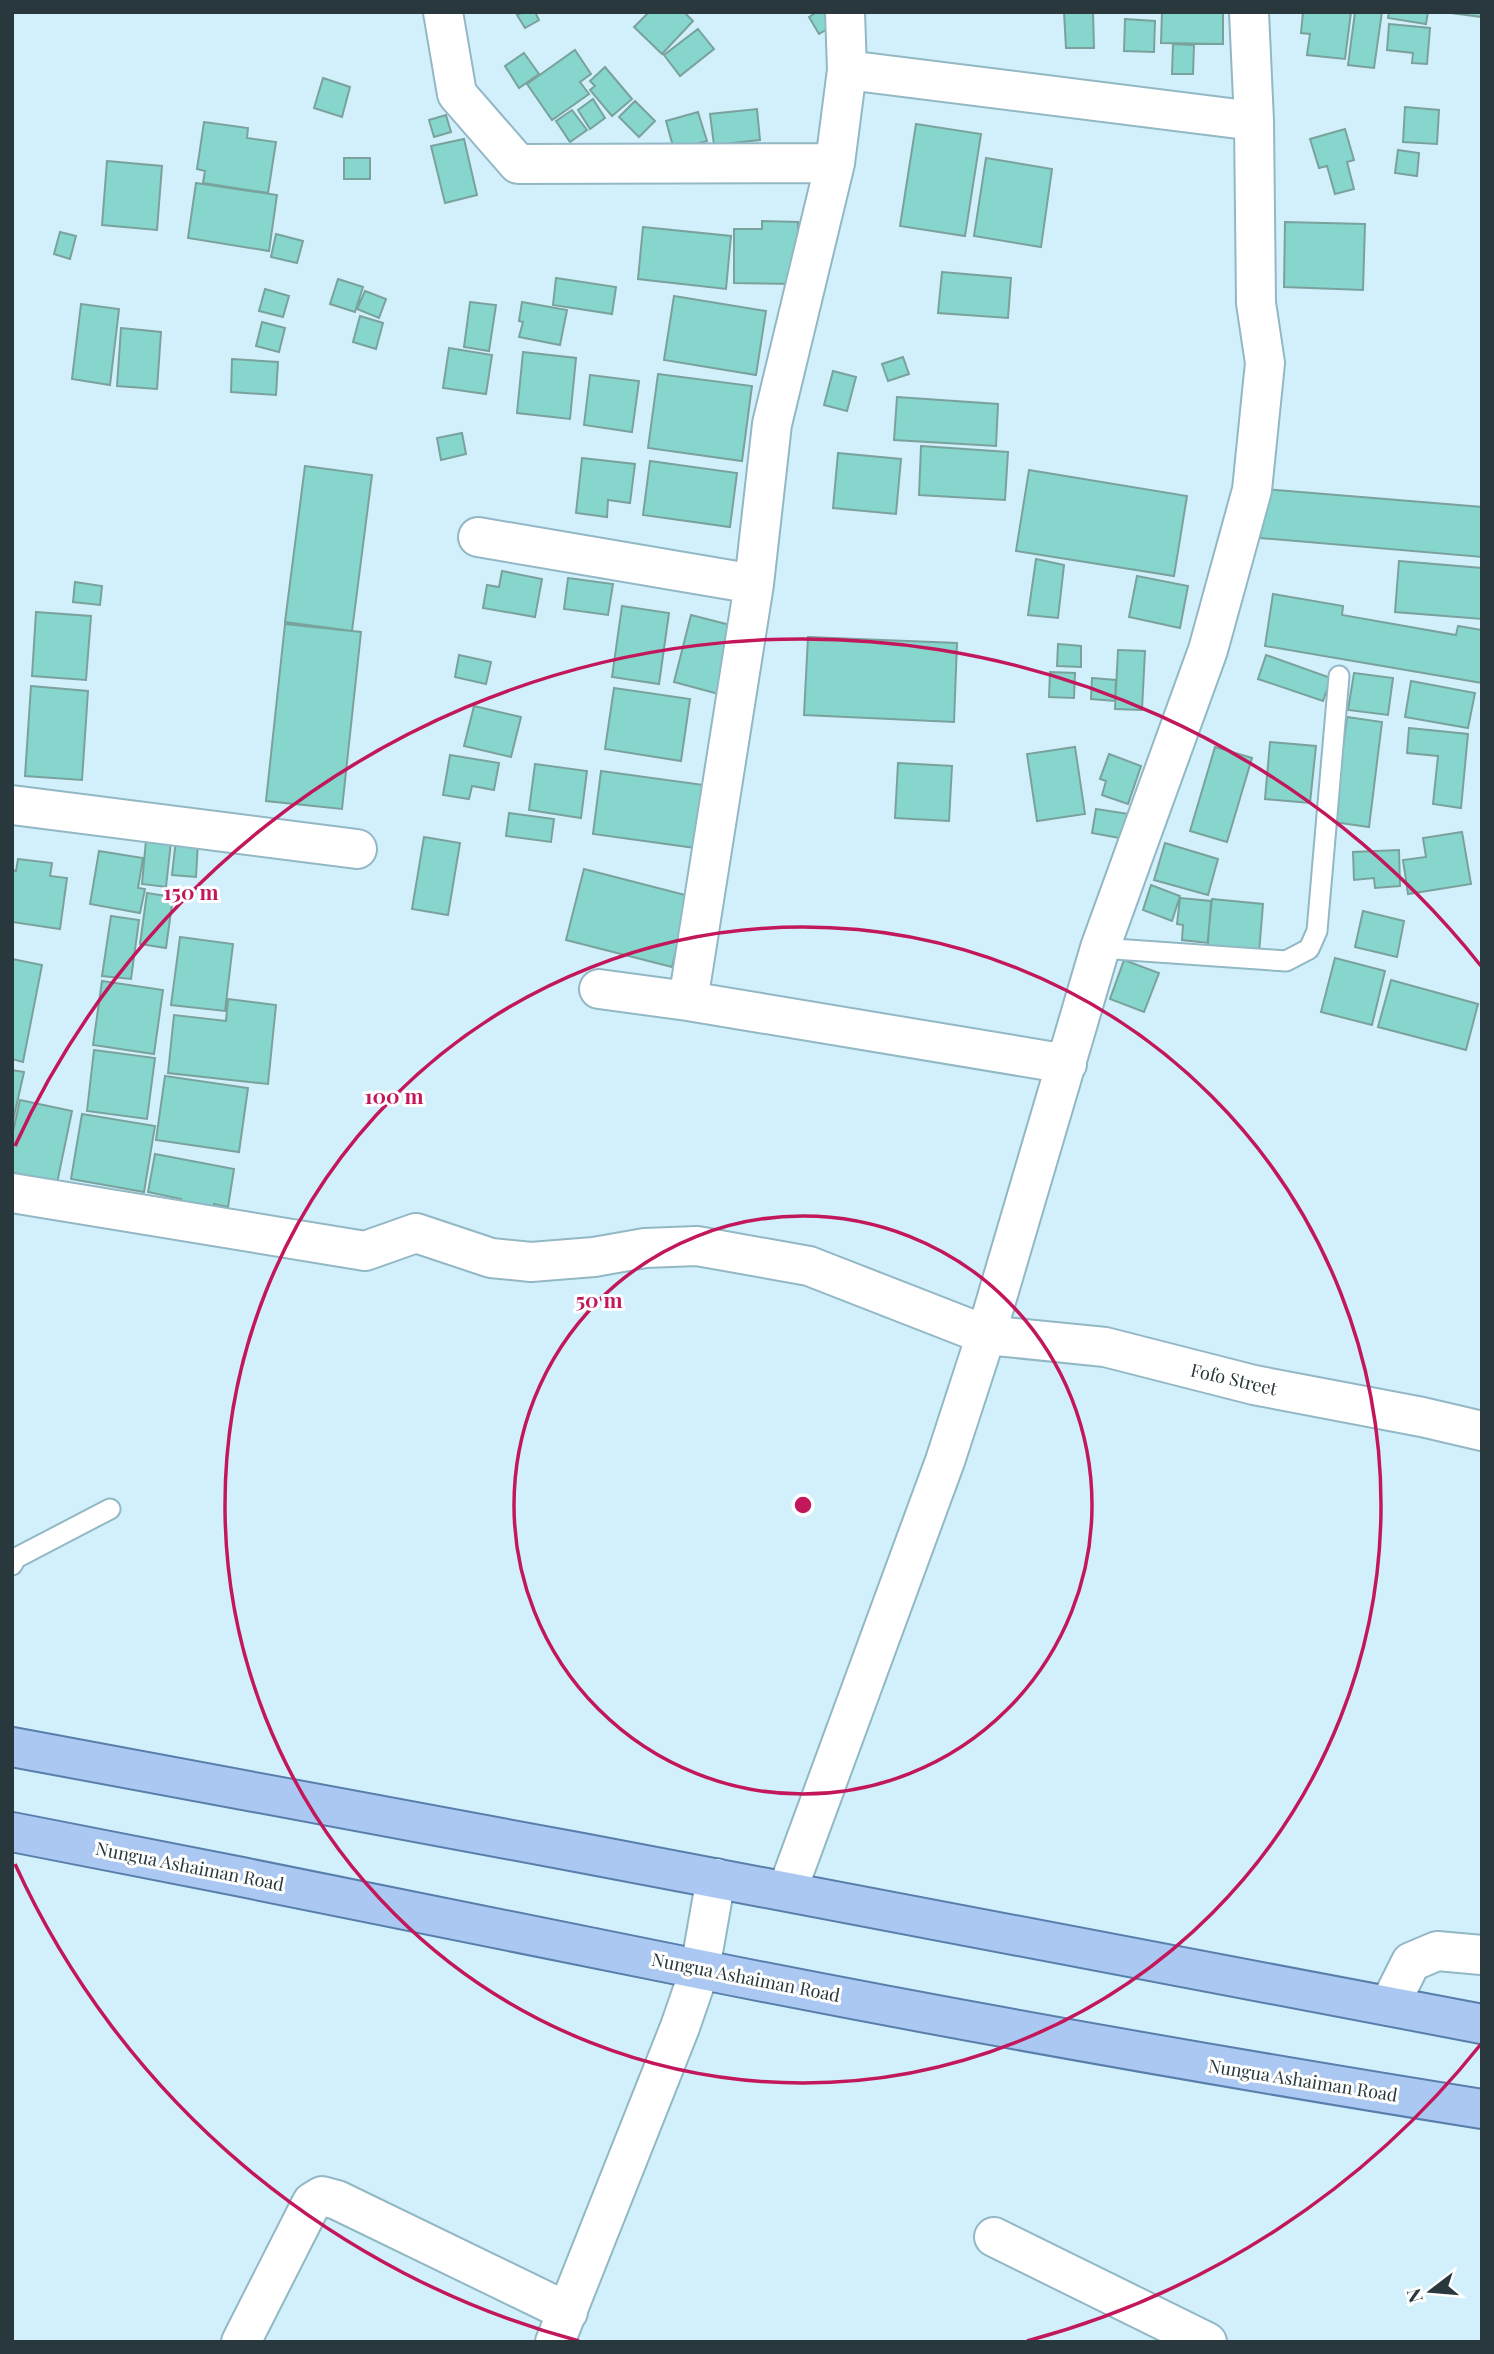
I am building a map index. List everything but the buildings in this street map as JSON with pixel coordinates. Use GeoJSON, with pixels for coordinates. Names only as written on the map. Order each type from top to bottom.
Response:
{"type":"FeatureCollection","features":[{"type":"Feature","properties":{"kind":"main road"},"geometry":{"type":"LineString","coordinates":[[12,1747],[788,1891],[1482,2024]]}},
{"type":"Feature","properties":{"kind":"main road","name":"Nungua Ashaiman Road"},"geometry":{"type":"LineString","coordinates":[[12,1832],[331,1893],[699,1969],[1216,2066],[1482,2109]]}},
{"type":"Feature","properties":{"kind":"street"},"geometry":{"type":"LineString","coordinates":[[443,12],[457,94],[517,164],[835,163]]}},
{"type":"Feature","properties":{"kind":"street"},"geometry":{"type":"LineString","coordinates":[[688,1001],[754,584],[772,424],[835,163],[847,70],[845,12]]}},
{"type":"Feature","properties":{"kind":"street"},"geometry":{"type":"LineString","coordinates":[[788,1891],[945,1461],[986,1335],[1100,948],[1208,650],[1252,490],[1265,363],[1256,303],[1254,121],[1249,12]]}},
{"type":"Feature","properties":{"kind":"street"},"geometry":{"type":"LineString","coordinates":[[847,70],[1254,121]]}},
{"type":"Feature","properties":{"kind":"street"},"geometry":{"type":"LineString","coordinates":[[478,537],[754,584]]}},
{"type":"Feature","properties":{"kind":"street"},"geometry":{"type":"LineString","coordinates":[[12,804],[357,849]]}},
{"type":"Feature","properties":{"kind":"street"},"geometry":{"type":"LineString","coordinates":[[599,989],[688,1001],[1067,1065]]}},
{"type":"Feature","properties":{"kind":"street","name":"Fofo Street"},"geometry":{"type":"LineString","coordinates":[[12,1193],[365,1251],[416,1233],[491,1258],[531,1262],[594,1257],[645,1248],[697,1246],[809,1266],[986,1335],[1105,1347],[1254,1385],[1482,1431]]}},
{"type":"Feature","properties":{"kind":"street"},"geometry":{"type":"LineString","coordinates":[[241,2342],[312,2202],[322,2196],[337,2200],[562,2327],[680,2027],[699,1969],[716,1878]]}},
{"type":"Feature","properties":{"kind":"street"},"geometry":{"type":"LineString","coordinates":[[1389,2006],[1410,1962],[1437,1951],[1482,1955]]}},
{"type":"Feature","properties":{"kind":"street"},"geometry":{"type":"LineString","coordinates":[[994,2237],[1207,2342]]}},
{"type":"Feature","properties":{"kind":"lane"},"geometry":{"type":"LineString","coordinates":[[1100,948],[1286,961],[1309,949],[1317,931],[1339,676]]}},
{"type":"Feature","properties":{"kind":"lane"},"geometry":{"type":"LineString","coordinates":[[12,1565],[16,1558],[110,1509]]}}]}
